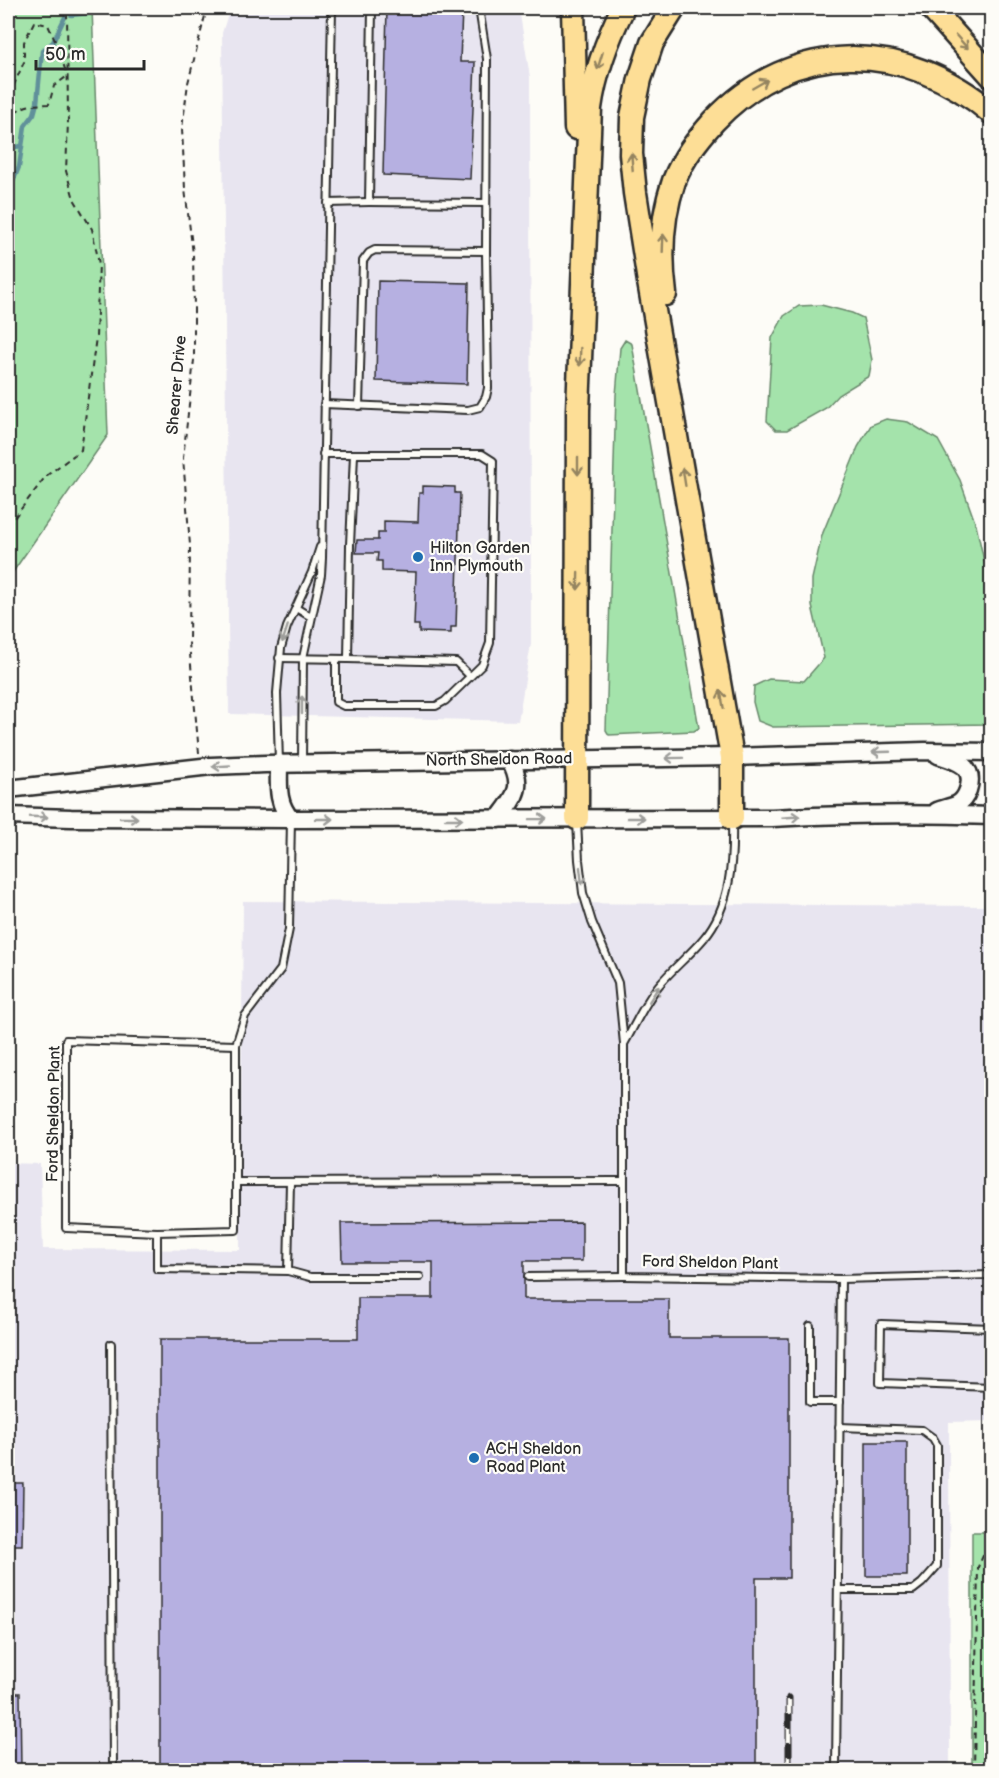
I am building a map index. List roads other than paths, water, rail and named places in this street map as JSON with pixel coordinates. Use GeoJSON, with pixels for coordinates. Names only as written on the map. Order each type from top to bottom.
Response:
{"type":"FeatureCollection","features":[{"type":"Feature","properties":{"kind":"highway"},"geometry":{"type":"LineString","coordinates":[[573,8],[576,186],[581,304]]}},
{"type":"Feature","properties":{"kind":"highway"},"geometry":{"type":"LineString","coordinates":[[577,818],[578,410],[589,124],[592,90],[610,35],[623,8]]}},
{"type":"Feature","properties":{"kind":"highway"},"geometry":{"type":"LineString","coordinates":[[674,8],[652,43],[640,79],[632,117],[631,154],[649,282],[732,757],[732,818]]}},
{"type":"Feature","properties":{"kind":"highway"},"geometry":{"type":"LineString","coordinates":[[932,8],[992,76]]}},
{"type":"Feature","properties":{"kind":"highway"},"geometry":{"type":"LineString","coordinates":[[676,427],[672,348],[662,261],[665,216],[682,163],[692,146],[724,111],[756,86],[794,68],[837,58],[860,58],[899,63],[921,69],[959,88],[992,113]]}},
{"type":"Feature","properties":{"kind":"main road","name":"North Sheldon Road"},"geometry":{"type":"LineString","coordinates":[[8,789],[201,768],[279,763],[732,757],[925,751],[992,752]]}},
{"type":"Feature","properties":{"kind":"main road"},"geometry":{"type":"LineString","coordinates":[[925,751],[955,760],[964,766],[969,772],[970,782],[962,801],[956,805],[927,813]]}},
{"type":"Feature","properties":{"kind":"main road"},"geometry":{"type":"LineString","coordinates":[[498,819],[518,789],[518,777],[510,760]]}},
{"type":"Feature","properties":{"kind":"main road"},"geometry":{"type":"LineString","coordinates":[[279,763],[280,797],[285,812],[291,819]]}},
{"type":"Feature","properties":{"kind":"main road"},"geometry":{"type":"LineString","coordinates":[[8,816],[498,819],[772,818],[834,814],[927,813],[992,816]]}},
{"type":"Feature","properties":{"kind":"lane"},"geometry":{"type":"LineString","coordinates":[[302,763],[303,658],[321,575],[332,8]]}},
{"type":"Feature","properties":{"kind":"lane"},"geometry":{"type":"LineString","coordinates":[[369,202],[372,8]]}},
{"type":"Feature","properties":{"kind":"lane"},"geometry":{"type":"LineString","coordinates":[[324,404],[468,410],[480,407],[486,397],[488,388],[487,59],[479,8]]}},
{"type":"Feature","properties":{"kind":"lane"},"geometry":{"type":"LineString","coordinates":[[328,203],[486,204]]}},
{"type":"Feature","properties":{"kind":"lane"},"geometry":{"type":"LineString","coordinates":[[359,406],[363,261],[369,253],[375,250],[486,251]]}},
{"type":"Feature","properties":{"kind":"lane"},"geometry":{"type":"LineString","coordinates":[[323,454],[483,454],[493,461],[490,643],[482,665],[445,701],[436,706],[344,706],[336,702],[336,659]]}},
{"type":"Feature","properties":{"kind":"lane"},"geometry":{"type":"LineString","coordinates":[[348,659],[354,454]]}},
{"type":"Feature","properties":{"kind":"lane"},"geometry":{"type":"LineString","coordinates":[[279,763],[277,693],[279,658],[286,627],[312,572],[321,540]]}},
{"type":"Feature","properties":{"kind":"lane"},"geometry":{"type":"LineString","coordinates":[[296,608],[311,617]]}},
{"type":"Feature","properties":{"kind":"lane"},"geometry":{"type":"LineString","coordinates":[[279,658],[456,662],[470,676]]}},
{"type":"Feature","properties":{"kind":"lane","name":"Ford Sheldon Plant"},"geometry":{"type":"LineString","coordinates":[[577,818],[583,893],[592,922],[618,983],[624,1044],[624,1276],[841,1279],[992,1275]]}},
{"type":"Feature","properties":{"kind":"lane","name":"Ford Sheldon Plant"},"geometry":{"type":"LineString","coordinates":[[624,1044],[657,987],[704,938],[718,917],[727,893],[732,848],[732,818]]}},
{"type":"Feature","properties":{"kind":"lane","name":"Ford Sheldon Plant"},"geometry":{"type":"LineString","coordinates":[[236,1045],[66,1040],[66,1228],[158,1232],[236,1230],[236,1045],[245,1016],[281,969],[289,929],[291,819]]}},
{"type":"Feature","properties":{"kind":"lane"},"geometry":{"type":"LineString","coordinates":[[236,1182],[623,1181]]}},
{"type":"Feature","properties":{"kind":"lane"},"geometry":{"type":"LineString","coordinates":[[288,1271],[290,1182]]}},
{"type":"Feature","properties":{"kind":"lane"},"geometry":{"type":"LineString","coordinates":[[158,1232],[157,1269],[288,1271],[310,1277],[420,1277]]}},
{"type":"Feature","properties":{"kind":"lane"},"geometry":{"type":"LineString","coordinates":[[528,1277],[624,1276]]}},
{"type":"Feature","properties":{"kind":"lane"},"geometry":{"type":"LineString","coordinates":[[836,1770],[841,1279]]}},
{"type":"Feature","properties":{"kind":"lane"},"geometry":{"type":"LineString","coordinates":[[992,1328],[881,1324],[880,1383],[992,1387]]}},
{"type":"Feature","properties":{"kind":"lane"},"geometry":{"type":"LineString","coordinates":[[810,1326],[810,1402],[840,1402]]}},
{"type":"Feature","properties":{"kind":"lane"},"geometry":{"type":"LineString","coordinates":[[111,1344],[113,1770]]}},
{"type":"Feature","properties":{"kind":"lane"},"geometry":{"type":"LineString","coordinates":[[838,1590],[913,1590],[937,1566],[937,1446],[933,1438],[922,1430],[839,1426]]}},
{"type":"Feature","properties":{"kind":"waterway"},"geometry":{"type":"LineString","coordinates":[[71,15],[97,12],[105,8]]}},
{"type":"Feature","properties":{"kind":"waterway"},"geometry":{"type":"LineString","coordinates":[[8,194],[19,167],[25,126],[34,114],[37,103],[42,51],[53,42],[65,17]]}},
{"type":"Feature","properties":{"kind":"waterway"},"geometry":{"type":"LineString","coordinates":[[8,148],[22,146]]}},
{"type":"Feature","properties":{"kind":"railway"},"geometry":{"type":"LineString","coordinates":[[789,1698],[789,1770]]}},
{"type":"Feature","properties":{"kind":"place","name":"Hilton Garden Inn Plymouth"},"geometry":{"type":"Point","coordinates":[418,557]}},
{"type":"Feature","properties":{"kind":"place","name":"ACH Sheldon Road Plant"},"geometry":{"type":"Point","coordinates":[474,1458]}}]}
